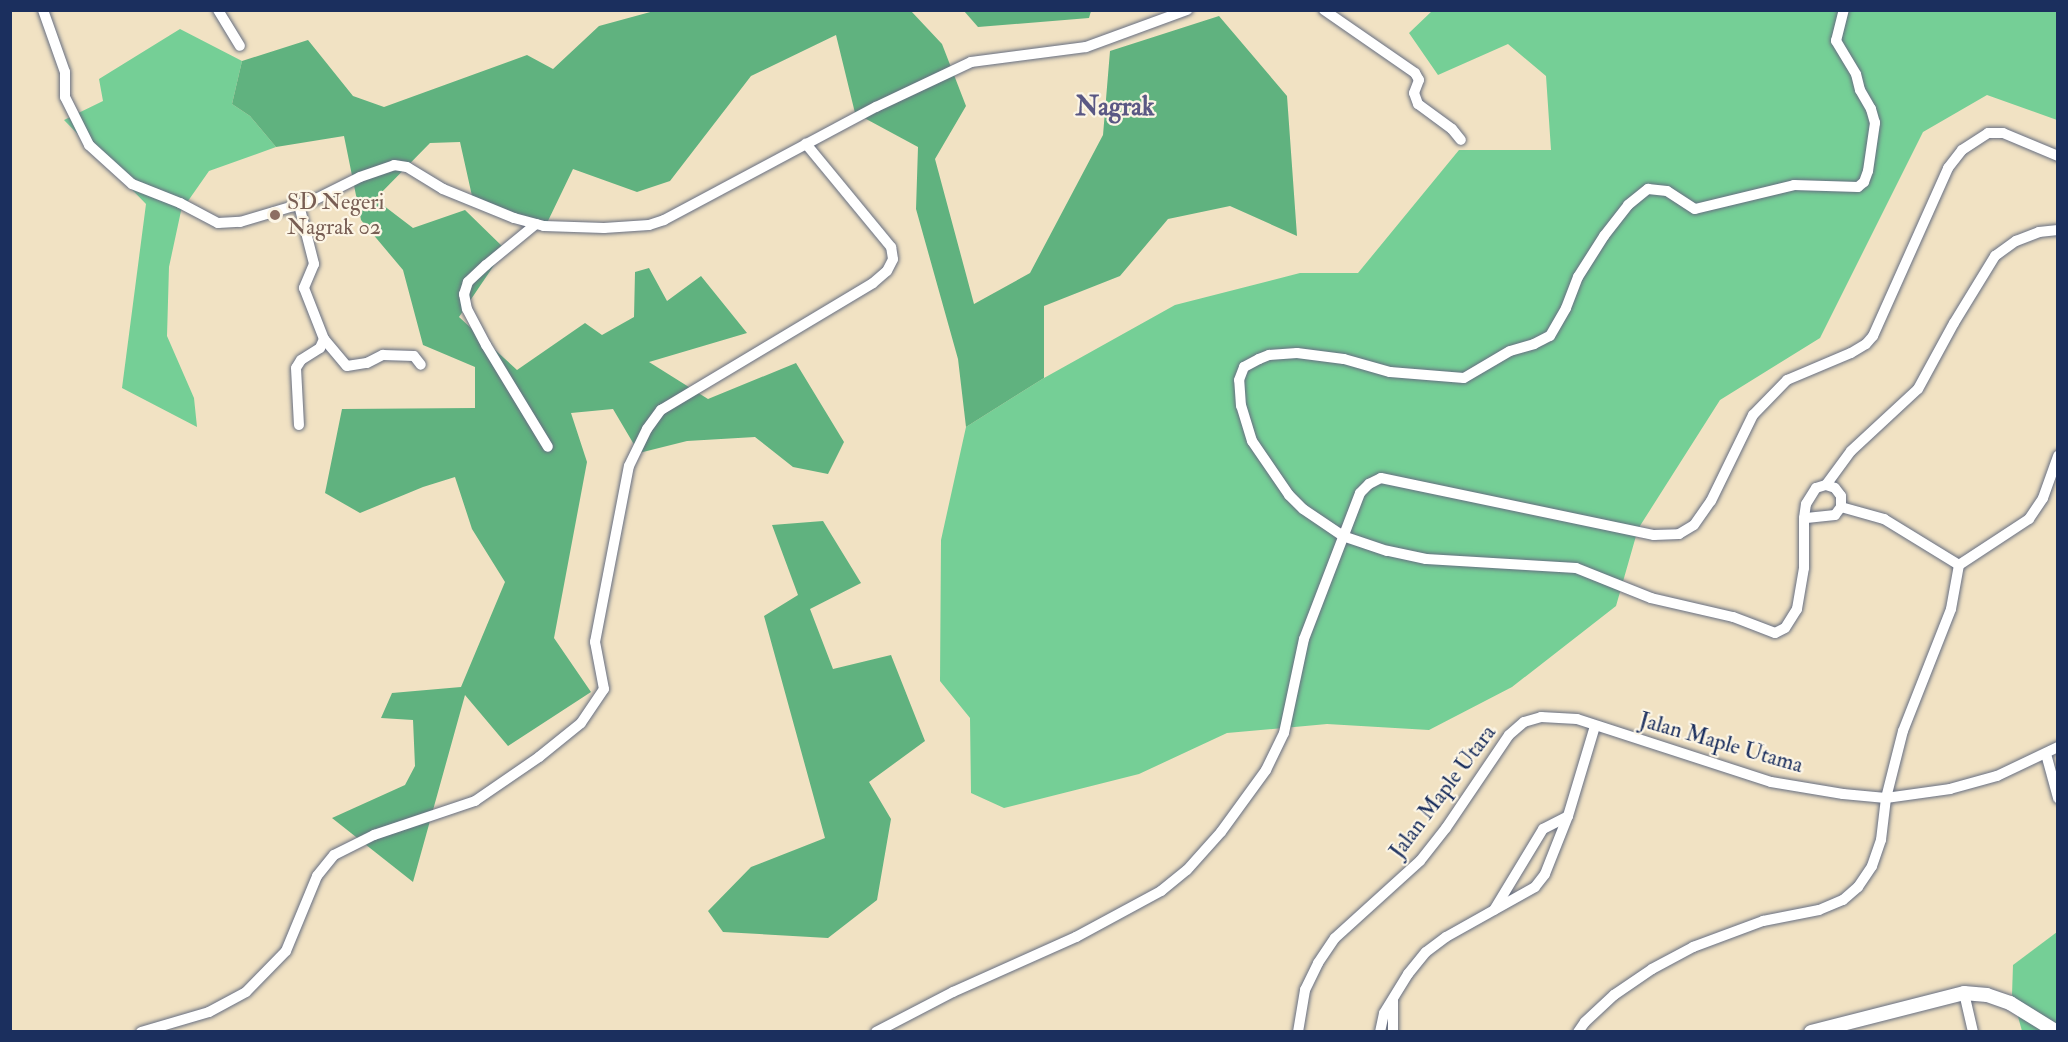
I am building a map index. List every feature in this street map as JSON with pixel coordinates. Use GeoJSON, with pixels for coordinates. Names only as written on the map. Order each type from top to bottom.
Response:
{"type":"FeatureCollection","features":[{"type":"Feature","properties":{"kind":"street"},"geometry":{"type":"LineString","coordinates":[[43,10],[64,72],[65,97],[89,145],[132,184],[180,202],[218,223],[240,222],[298,205],[360,177],[394,165],[407,167],[443,189],[476,203],[536,224],[604,228],[649,225],[664,220],[806,144],[971,62],[1086,47],[1187,10]]}},
{"type":"Feature","properties":{"kind":"street"},"geometry":{"type":"LineString","coordinates":[[218,10],[240,46]]}},
{"type":"Feature","properties":{"kind":"street"},"geometry":{"type":"LineString","coordinates":[[1324,10],[1415,73],[1419,80],[1414,93],[1418,104],[1452,129],[1461,140]]}},
{"type":"Feature","properties":{"kind":"street"},"geometry":{"type":"LineString","coordinates":[[1844,10],[1836,41],[1856,74],[1860,90],[1871,109],[1875,123],[1868,171],[1858,187],[1794,185],[1695,209],[1667,191],[1648,189],[1628,205],[1604,236],[1578,277],[1566,308],[1550,336],[1534,344],[1510,351],[1464,378],[1390,372],[1318,354],[1269,355],[1245,367],[1239,380],[1241,406],[1252,441],[1260,456],[1302,509],[1343,536],[1426,560],[1576,568],[1651,598],[1733,617],[1775,633],[1785,628],[1797,609],[1804,568],[1804,518],[1809,496],[1816,488],[1826,484],[1851,451],[1918,389],[1954,323],[1995,256],[2016,240],[2039,232],[2058,230]]}},
{"type":"Feature","properties":{"kind":"street"},"geometry":{"type":"LineString","coordinates":[[876,1032],[952,992],[1076,938],[1161,891],[1187,870],[1221,832],[1266,770],[1284,733],[1304,639],[1360,493],[1369,484],[1381,478],[1654,535],[1679,534],[1694,525],[1711,501],[1753,415],[1787,380],[1851,354],[1866,345],[1873,336],[1948,168],[1962,150],[1989,133],[2003,133],[2058,156]]}},
{"type":"Feature","properties":{"kind":"street"},"geometry":{"type":"LineString","coordinates":[[141,1032],[209,1012],[246,992],[286,951],[317,876],[334,855],[374,835],[475,801],[539,758],[581,723],[604,689],[595,642],[629,466],[647,429],[661,410],[873,283],[887,271],[893,259],[891,247],[806,144]]}},
{"type":"Feature","properties":{"kind":"street"},"geometry":{"type":"LineString","coordinates":[[298,205],[314,267],[304,288],[324,339],[347,366],[367,363],[383,355],[414,356],[421,365]]}},
{"type":"Feature","properties":{"kind":"street"},"geometry":{"type":"LineString","coordinates":[[536,224],[468,282],[464,294],[467,309],[486,345],[548,447]]}},
{"type":"Feature","properties":{"kind":"street"},"geometry":{"type":"LineString","coordinates":[[299,425],[296,368],[301,360],[320,348],[324,339]]}},
{"type":"Feature","properties":{"kind":"street"},"geometry":{"type":"LineString","coordinates":[[1578,1032],[1585,1022],[1614,995],[1652,969],[1693,947],[1763,921],[1819,910],[1843,900],[1858,887],[1872,866],[1881,840],[1886,798],[1912,702],[1951,609],[1959,565],[2029,519],[2043,498],[2058,456]]}},
{"type":"Feature","properties":{"kind":"street"},"geometry":{"type":"LineString","coordinates":[[1804,518],[1834,515],[1841,507],[1841,496],[1835,488],[1826,484]]}},
{"type":"Feature","properties":{"kind":"street"},"geometry":{"type":"LineString","coordinates":[[1841,507],[1884,519],[1959,565]]}},
{"type":"Feature","properties":{"kind":"street","name":"Jalan Maple Utara"},"geometry":{"type":"LineString","coordinates":[[1298,1032],[1305,990],[1324,955],[1343,931],[1420,861],[1446,828],[1509,735],[1524,722],[1540,717],[1577,719],[1595,726]]}},
{"type":"Feature","properties":{"kind":"street"},"geometry":{"type":"LineString","coordinates":[[1380,1032],[1384,1014],[1408,974],[1426,952],[1446,937],[1535,887],[1545,874],[1568,816],[1595,726]]}},
{"type":"Feature","properties":{"kind":"street","name":"Jalan Maple Utama"},"geometry":{"type":"LineString","coordinates":[[1595,726],[1771,782],[1843,794],[1886,798],[1997,776],[2058,747]]}},
{"type":"Feature","properties":{"kind":"street"},"geometry":{"type":"LineString","coordinates":[[2046,754],[2058,798]]}},
{"type":"Feature","properties":{"kind":"street"},"geometry":{"type":"LineString","coordinates":[[1494,911],[1543,829],[1568,816]]}},
{"type":"Feature","properties":{"kind":"street"},"geometry":{"type":"LineString","coordinates":[[1811,1032],[1964,993],[1987,995],[2010,1003],[2057,1032]]}},
{"type":"Feature","properties":{"kind":"street"},"geometry":{"type":"LineString","coordinates":[[1964,993],[1973,1032]]}},
{"type":"Feature","properties":{"kind":"street"},"geometry":{"type":"LineString","coordinates":[[1393,1000],[1393,1032]]}},
{"type":"Feature","properties":{"kind":"green space"},"geometry":{"type":"Polygon","coordinates":[[[654,11],[911,11],[942,44],[966,106],[935,159],[974,304],[1030,273],[1103,135],[1110,51],[1219,16],[1287,96],[1297,236],[1230,206],[1168,219],[1120,276],[1044,306],[1044,378],[966,427],[958,359],[916,209],[918,147],[855,113],[836,35],[751,76],[670,181],[637,192],[573,169],[547,223],[535,231],[472,196],[460,142],[430,143],[375,199],[413,228],[465,210],[505,249],[459,317],[517,370],[585,323],[602,335],[634,317],[635,272],[649,268],[667,301],[701,276],[747,333],[649,362],[708,399],[796,363],[844,442],[828,474],[793,467],[755,437],[687,441],[639,453],[613,409],[571,413],[587,462],[554,638],[591,692],[508,746],[465,695],[413,882],[332,818],[405,785],[415,766],[413,720],[381,718],[392,693],[461,687],[505,582],[472,529],[455,477],[423,487],[360,513],[325,493],[342,409],[475,408],[475,367],[423,345],[403,270],[361,220],[344,136],[276,147],[250,116],[232,104],[242,61],[308,40],[353,96],[384,107],[527,55],[553,69],[599,26],[654,11]]]}},
{"type":"Feature","properties":{"kind":"green space"},"geometry":{"type":"Polygon","coordinates":[[[964,11],[1091,11],[1089,18],[978,27],[964,11]]]}},
{"type":"Feature","properties":{"kind":"green space"},"geometry":{"type":"Polygon","coordinates":[[[1432,11],[2057,11],[2057,120],[1987,95],[1923,132],[1820,338],[1720,400],[1638,529],[1616,606],[1512,687],[1429,730],[1327,724],[1227,733],[1139,774],[1004,808],[971,793],[970,718],[940,681],[941,540],[966,427],[1044,378],[1175,305],[1300,273],[1358,273],[1459,150],[1551,150],[1546,76],[1508,44],[1438,75],[1409,33],[1432,11]]]}},
{"type":"Feature","properties":{"kind":"green space"},"geometry":{"type":"Polygon","coordinates":[[[180,29],[242,61],[232,104],[250,116],[276,147],[209,171],[181,211],[169,267],[167,336],[194,398],[197,427],[122,388],[146,204],[64,120],[103,101],[99,79],[180,29]]]}},
{"type":"Feature","properties":{"kind":"green space"},"geometry":{"type":"Polygon","coordinates":[[[823,521],[861,583],[810,609],[833,669],[891,655],[925,741],[869,782],[891,819],[877,900],[828,938],[723,932],[708,911],[751,867],[825,838],[764,616],[798,595],[772,525],[823,521]]]}},
{"type":"Feature","properties":{"kind":"green space"},"geometry":{"type":"Polygon","coordinates":[[[2057,932],[2057,1031],[2022,1031],[2012,995],[2013,965],[2057,932]]]}},
{"type":"Feature","properties":{"kind":"place","name":"SD Negeri Nagrak 02"},"geometry":{"type":"Point","coordinates":[275,215]}},
{"type":"Feature","properties":{"kind":"district","name":"Nagrak"},"geometry":{"type":"Point","coordinates":[1115,108]}}]}
